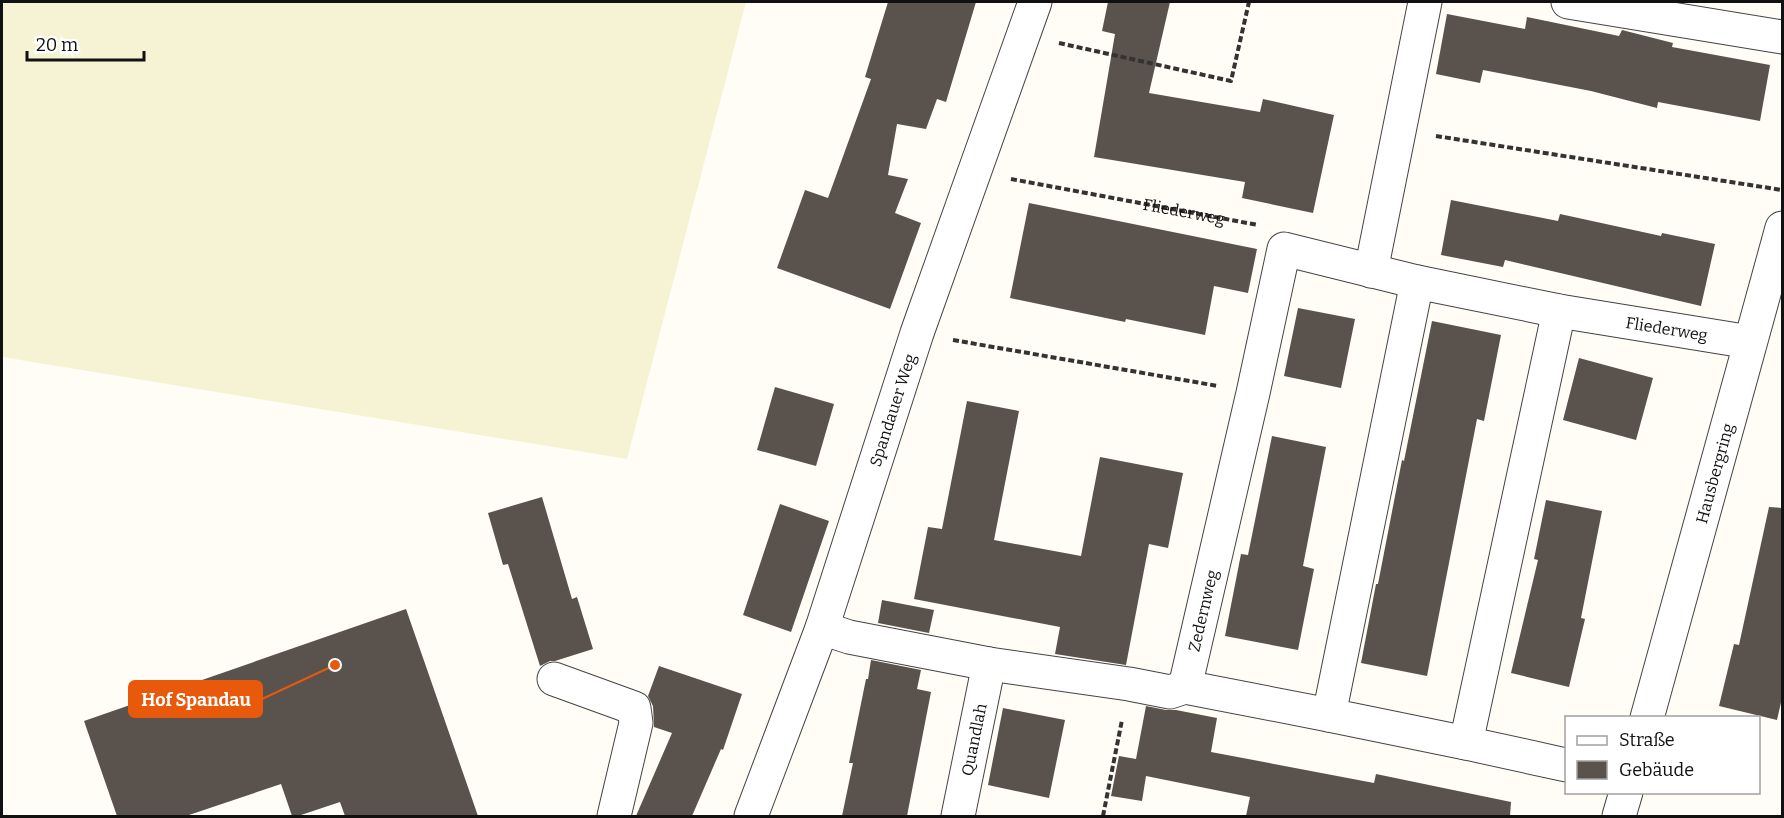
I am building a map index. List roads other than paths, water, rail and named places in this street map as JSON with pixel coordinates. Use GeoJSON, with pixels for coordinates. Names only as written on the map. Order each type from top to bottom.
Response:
{"type":"FeatureCollection","features":[{"type":"Feature","properties":{"kind":"street","name":"Spandauer Weg"},"geometry":{"type":"LineString","coordinates":[[751,816],[822,628],[917,333],[1035,2]]}},
{"type":"Feature","properties":{"kind":"street"},"geometry":{"type":"LineString","coordinates":[[1371,271],[1425,2]]}},
{"type":"Feature","properties":{"kind":"street"},"geometry":{"type":"LineString","coordinates":[[1568,2],[1782,37]]}},
{"type":"Feature","properties":{"kind":"street","name":"Hausbergring"},"geometry":{"type":"LineString","coordinates":[[1647,716],[1782,228]]}},
{"type":"Feature","properties":{"kind":"street","name":"Fliederweg"},"geometry":{"type":"LineString","coordinates":[[1284,249],[1417,282],[1560,311],[1750,342]]}},
{"type":"Feature","properties":{"kind":"street","name":"Zedernweg"},"geometry":{"type":"LineString","coordinates":[[1185,687],[1284,249]]}},
{"type":"Feature","properties":{"kind":"street"},"geometry":{"type":"LineString","coordinates":[[1329,715],[1417,282]]}},
{"type":"Feature","properties":{"kind":"street"},"geometry":{"type":"LineString","coordinates":[[1466,743],[1560,311]]}},
{"type":"Feature","properties":{"kind":"street"},"geometry":{"type":"LineString","coordinates":[[822,628],[849,637],[988,664],[1170,692],[1185,687],[1565,765]]}},
{"type":"Feature","properties":{"kind":"street","name":"Quandlah"},"geometry":{"type":"LineString","coordinates":[[958,816],[988,664]]}},
{"type":"Feature","properties":{"kind":"street"},"geometry":{"type":"LineString","coordinates":[[554,680],[634,708],[636,723],[614,816]]}},
{"type":"Feature","properties":{"kind":"street"},"geometry":{"type":"LineString","coordinates":[[1619,816],[1625,794]]}},
{"type":"Feature","properties":{"kind":"place","name":"Hof Spandau"},"geometry":{"type":"Point","coordinates":[335,665]}}]}
